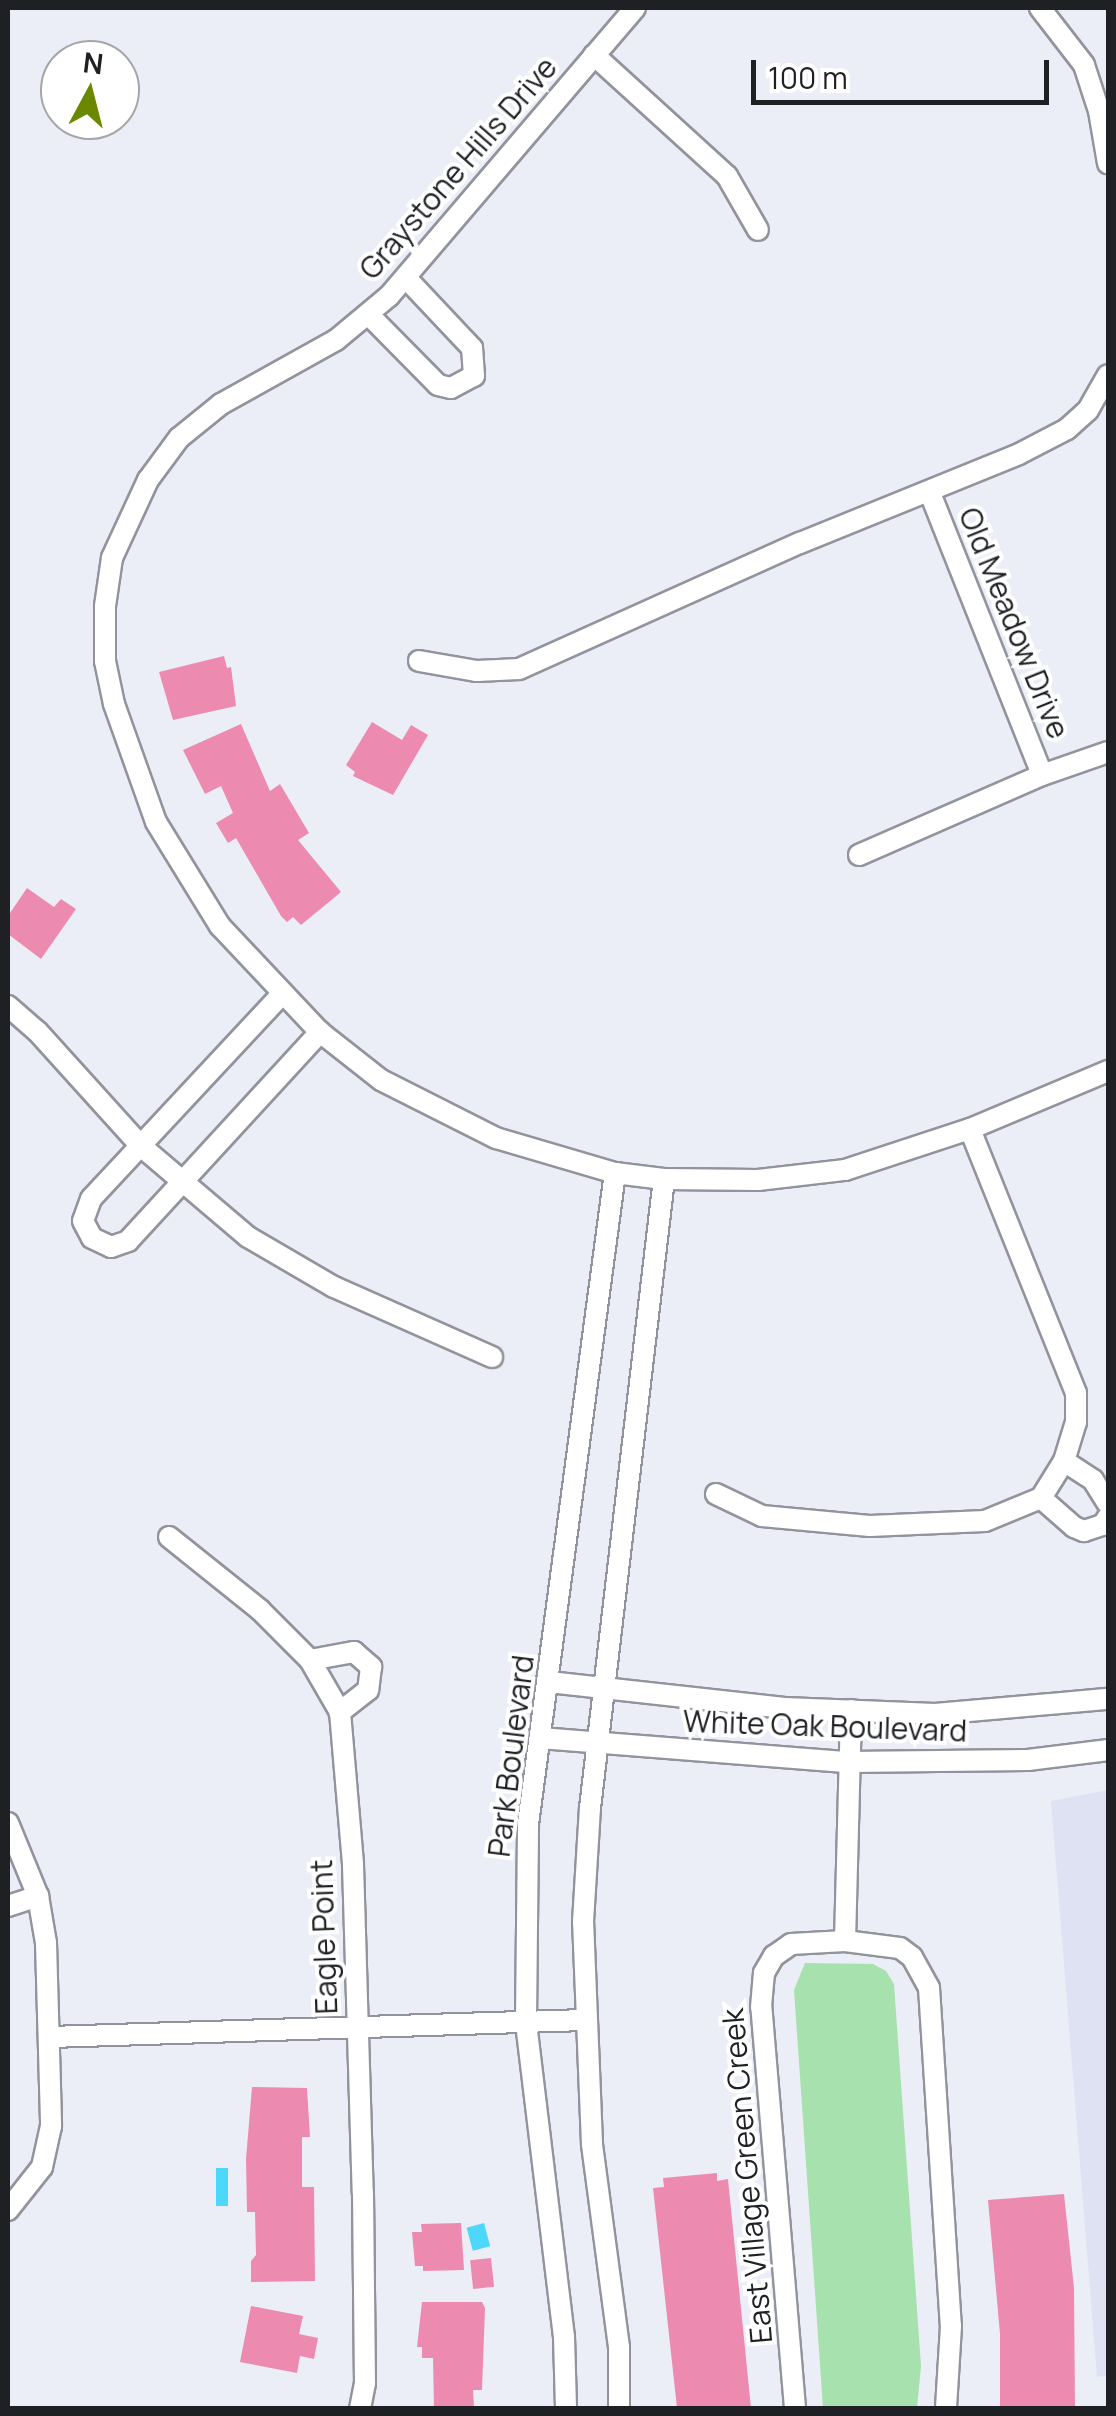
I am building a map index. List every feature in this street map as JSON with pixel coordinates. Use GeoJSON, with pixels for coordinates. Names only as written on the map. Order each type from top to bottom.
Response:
{"type":"FeatureCollection","features":[{"type":"Feature","properties":{"kind":"street","name":"Graystone Hills Drive"},"geometry":{"type":"LineString","coordinates":[[635,8],[406,278],[369,315],[336,340],[221,404],[180,438],[148,480],[112,558],[105,606],[105,661],[114,704],[156,822],[220,926],[320,1032],[381,1080],[496,1138],[616,1173],[664,1179],[758,1180],[845,1170],[970,1130],[1108,1071]]}},
{"type":"Feature","properties":{"kind":"street"},"geometry":{"type":"LineString","coordinates":[[1040,8],[1084,65],[1100,111],[1108,163]]}},
{"type":"Feature","properties":{"kind":"street"},"geometry":{"type":"LineString","coordinates":[[594,55],[727,176],[758,230]]}},
{"type":"Feature","properties":{"kind":"street"},"geometry":{"type":"LineString","coordinates":[[369,315],[438,386],[451,388],[474,376],[472,348],[406,278]]}},
{"type":"Feature","properties":{"kind":"street"},"geometry":{"type":"LineString","coordinates":[[419,661],[478,672],[519,668],[800,542],[930,494],[1066,429],[1088,410],[1108,375]]}},
{"type":"Feature","properties":{"kind":"street","name":"Old Meadow Drive"},"geometry":{"type":"LineString","coordinates":[[930,494],[1042,775]]}},
{"type":"Feature","properties":{"kind":"street"},"geometry":{"type":"LineString","coordinates":[[859,854],[1042,775],[1108,752]]}},
{"type":"Feature","properties":{"kind":"street"},"geometry":{"type":"LineString","coordinates":[[282,994],[91,1199],[84,1221],[92,1238],[111,1247],[128,1242],[320,1032]]}},
{"type":"Feature","properties":{"kind":"street"},"geometry":{"type":"LineString","coordinates":[[8,1006],[38,1031],[141,1146],[248,1237],[334,1287],[492,1357]]}},
{"type":"Feature","properties":{"kind":"street"},"geometry":{"type":"LineString","coordinates":[[716,1494],[762,1516],[870,1526],[985,1522],[1041,1498],[1064,1461],[1076,1422],[1076,1393],[970,1130]]}},
{"type":"Feature","properties":{"kind":"street","name":"Park Boulevard"},"geometry":{"type":"LineString","coordinates":[[566,2408],[564,2337],[526,2021],[528,1824],[616,1173]]}},
{"type":"Feature","properties":{"kind":"street"},"geometry":{"type":"LineString","coordinates":[[620,2408],[618,2347],[592,2144],[583,1922],[590,1808],[664,1179]]}},
{"type":"Feature","properties":{"kind":"street"},"geometry":{"type":"LineString","coordinates":[[1064,1461],[1093,1480],[1108,1504]]}},
{"type":"Feature","properties":{"kind":"street"},"geometry":{"type":"LineString","coordinates":[[1041,1498],[1074,1528],[1084,1531],[1104,1525],[1108,1517]]}},
{"type":"Feature","properties":{"kind":"street","name":"Eagle Point"},"geometry":{"type":"LineString","coordinates":[[168,1537],[260,1610],[310,1660],[340,1712],[353,1865],[365,2364],[360,2408]]}},
{"type":"Feature","properties":{"kind":"street"},"geometry":{"type":"LineString","coordinates":[[310,1660],[354,1652],[371,1668],[368,1690],[340,1712]]}},
{"type":"Feature","properties":{"kind":"street","name":"White Oak Boulevard"},"geometry":{"type":"LineString","coordinates":[[549,1682],[784,1708],[935,1714],[1108,1699]]}},
{"type":"Feature","properties":{"kind":"street"},"geometry":{"type":"LineString","coordinates":[[845,1941],[852,1710]]}},
{"type":"Feature","properties":{"kind":"street","name":"White Oak Boulevard"},"geometry":{"type":"LineString","coordinates":[[540,1738],[848,1762],[1028,1760],[1108,1750]]}},
{"type":"Feature","properties":{"kind":"street"},"geometry":{"type":"LineString","coordinates":[[8,2210],[42,2168],[51,2126],[46,1943],[38,1896],[10,1836]]}},
{"type":"Feature","properties":{"kind":"street"},"geometry":{"type":"LineString","coordinates":[[8,1906],[38,1896]]}},
{"type":"Feature","properties":{"kind":"street","name":"East Village Green Creek"},"geometry":{"type":"LineString","coordinates":[[795,2408],[762,2007],[764,1973],[774,1956],[792,1944],[845,1941],[900,1948],[912,1957],[929,1988],[952,2326],[946,2408]]}},
{"type":"Feature","properties":{"kind":"street"},"geometry":{"type":"LineString","coordinates":[[50,2037],[357,2024],[586,2020]]}},
{"type":"Feature","properties":{"kind":"shaded area"},"geometry":{"type":"Polygon","coordinates":[[[1108,1790],[1108,2375],[1097,2377],[1051,1801],[1108,1790]]]}},
{"type":"Feature","properties":{"kind":"green space"},"geometry":{"type":"Polygon","coordinates":[[[805,1963],[873,1964],[886,1971],[894,1984],[921,2366],[917,2408],[823,2408],[794,1990],[805,1963]]]}},
{"type":"Feature","properties":{"kind":"water"},"geometry":{"type":"Polygon","coordinates":[[[216,2168],[228,2168],[228,2206],[216,2206],[216,2168]]]}},
{"type":"Feature","properties":{"kind":"water"},"geometry":{"type":"Polygon","coordinates":[[[484,2223],[490,2246],[473,2251],[467,2228],[484,2223]]]}},
{"type":"Feature","properties":{"kind":"building"},"geometry":{"type":"Polygon","coordinates":[[[224,656],[227,668],[231,667],[236,706],[173,720],[159,672],[224,656]]]}},
{"type":"Feature","properties":{"kind":"building"},"geometry":{"type":"Polygon","coordinates":[[[372,722],[402,740],[411,725],[428,735],[393,795],[353,776],[355,772],[346,765],[372,722]]]}},
{"type":"Feature","properties":{"kind":"building"},"geometry":{"type":"Polygon","coordinates":[[[241,724],[270,791],[280,784],[309,833],[298,840],[341,892],[301,925],[293,917],[287,922],[281,916],[236,838],[228,843],[216,823],[233,813],[221,786],[205,794],[183,750],[241,724]]]}},
{"type":"Feature","properties":{"kind":"building"},"geometry":{"type":"Polygon","coordinates":[[[27,888],[54,907],[61,899],[76,909],[41,959],[8,934],[8,916],[27,888]]]}},
{"type":"Feature","properties":{"kind":"building"},"geometry":{"type":"Polygon","coordinates":[[[252,2087],[307,2088],[310,2137],[302,2137],[302,2187],[314,2187],[315,2281],[251,2282],[251,2261],[256,2255],[255,2212],[247,2212],[246,2159],[252,2087]]]}},
{"type":"Feature","properties":{"kind":"building"},"geometry":{"type":"Polygon","coordinates":[[[717,2173],[717,2181],[728,2179],[751,2408],[677,2408],[653,2188],[664,2187],[663,2178],[717,2173]]]}},
{"type":"Feature","properties":{"kind":"building"},"geometry":{"type":"Polygon","coordinates":[[[1064,2194],[1074,2288],[1075,2408],[1000,2408],[1000,2334],[988,2200],[1064,2194]]]}},
{"type":"Feature","properties":{"kind":"building"},"geometry":{"type":"Polygon","coordinates":[[[461,2223],[464,2270],[423,2271],[423,2266],[415,2266],[412,2232],[422,2232],[421,2224],[461,2223]]]}},
{"type":"Feature","properties":{"kind":"building"},"geometry":{"type":"Polygon","coordinates":[[[491,2258],[494,2287],[473,2289],[470,2260],[491,2258]]]}},
{"type":"Feature","properties":{"kind":"building"},"geometry":{"type":"Polygon","coordinates":[[[422,2302],[482,2302],[485,2308],[482,2390],[473,2390],[474,2408],[434,2408],[433,2358],[422,2358],[422,2347],[417,2347],[422,2302]]]}},
{"type":"Feature","properties":{"kind":"building"},"geometry":{"type":"Polygon","coordinates":[[[251,2306],[303,2316],[299,2334],[318,2338],[314,2359],[300,2356],[297,2373],[240,2362],[251,2306]]]}}]}
